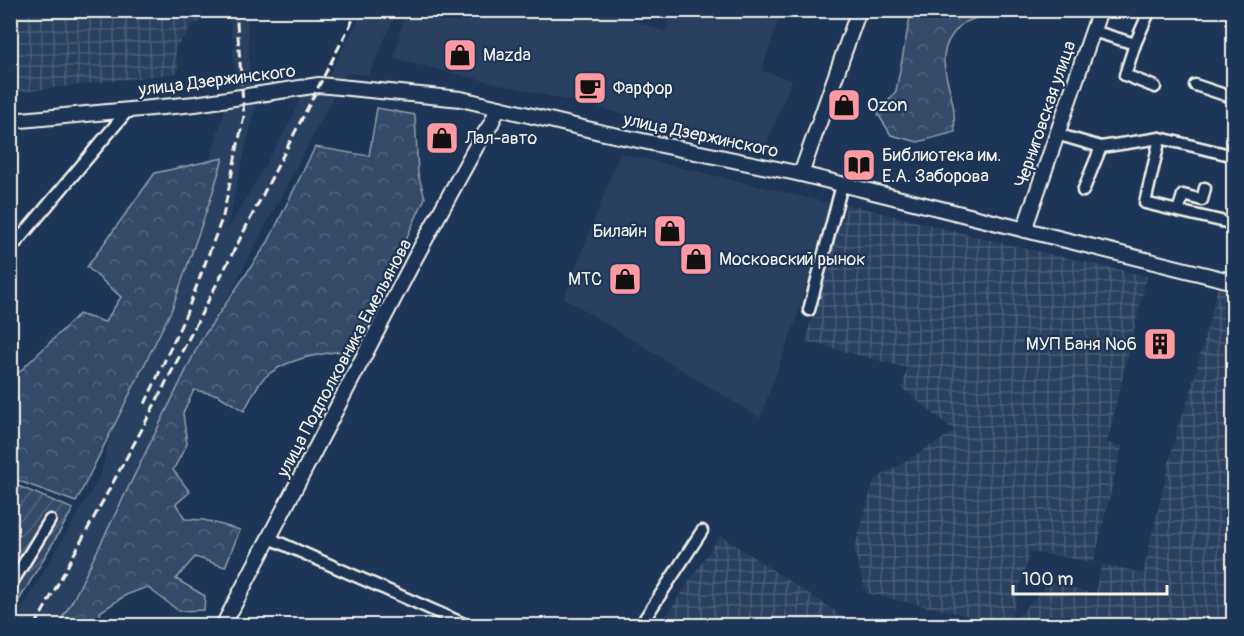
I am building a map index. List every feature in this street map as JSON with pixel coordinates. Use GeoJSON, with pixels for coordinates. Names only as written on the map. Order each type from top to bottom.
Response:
{"type":"FeatureCollection","features":[{"type":"Feature","properties":{"kind":"main road"},"geometry":{"type":"LineString","coordinates":[[801,174],[859,10]]}},
{"type":"Feature","properties":{"kind":"main road","name":"Черниговская улица"},"geometry":{"type":"LineString","coordinates":[[1024,230],[1101,10]]}},
{"type":"Feature","properties":{"kind":"main road","name":"улица Дзержинского"},"geometry":{"type":"LineString","coordinates":[[10,121],[195,104],[319,85],[461,99],[604,133],[801,174],[1233,282]]}},
{"type":"Feature","properties":{"kind":"main road","name":"улица Подполковника Емельянова"},"geometry":{"type":"LineString","coordinates":[[223,626],[414,260],[498,108]]}},
{"type":"Feature","properties":{"kind":"street"},"geometry":{"type":"LineString","coordinates":[[1150,10],[1125,75],[1155,87]]}},
{"type":"Feature","properties":{"kind":"street"},"geometry":{"type":"LineString","coordinates":[[1093,31],[1135,44]]}},
{"type":"Feature","properties":{"kind":"street"},"geometry":{"type":"LineString","coordinates":[[1195,85],[1233,98]]}},
{"type":"Feature","properties":{"kind":"street"},"geometry":{"type":"LineString","coordinates":[[10,250],[130,109]]}},
{"type":"Feature","properties":{"kind":"street"},"geometry":{"type":"LineString","coordinates":[[1056,134],[1101,147],[1161,138],[1233,156]]}},
{"type":"Feature","properties":{"kind":"street"},"geometry":{"type":"LineString","coordinates":[[1161,138],[1145,204],[1233,224]]}},
{"type":"Feature","properties":{"kind":"street"},"geometry":{"type":"LineString","coordinates":[[1083,191],[1101,147]]}},
{"type":"Feature","properties":{"kind":"street"},"geometry":{"type":"LineString","coordinates":[[809,310],[842,185]]}},
{"type":"Feature","properties":{"kind":"street"},"geometry":{"type":"LineString","coordinates":[[1178,211],[1183,195],[1202,200],[1205,188]]}},
{"type":"Feature","properties":{"kind":"street"},"geometry":{"type":"LineString","coordinates":[[10,586],[50,520]]}},
{"type":"Feature","properties":{"kind":"street"},"geometry":{"type":"LineString","coordinates":[[640,626],[702,531]]}},
{"type":"Feature","properties":{"kind":"street"},"geometry":{"type":"LineString","coordinates":[[269,538],[469,626]]}},
{"type":"Feature","properties":{"kind":"shaded area"},"geometry":{"type":"Polygon","coordinates":[[[469,10],[607,11],[665,32],[673,11],[781,11],[762,71],[792,80],[764,151],[687,133],[687,129],[394,59],[405,11],[451,11],[467,15],[469,10]]]}},
{"type":"Feature","properties":{"kind":"shaded area"},"geometry":{"type":"Polygon","coordinates":[[[10,11],[223,11],[193,25],[175,49],[179,73],[11,93],[10,11]]]}},
{"type":"Feature","properties":{"kind":"shaded area"},"geometry":{"type":"Polygon","coordinates":[[[229,11],[247,11],[250,79],[256,80],[256,103],[226,232],[290,122],[304,89],[322,88],[363,11],[397,11],[369,75],[346,73],[161,425],[62,625],[12,626],[101,474],[112,425],[167,304],[227,101],[233,101],[236,74],[233,49],[239,45],[238,35],[232,38],[229,11]]]}},
{"type":"Feature","properties":{"kind":"shaded area","name":"Московский рынок"},"geometry":{"type":"Polygon","coordinates":[[[620,153],[829,203],[797,318],[760,418],[564,298],[620,153]]]}},
{"type":"Feature","properties":{"kind":"shaded area"},"geometry":{"type":"Polygon","coordinates":[[[847,204],[1010,245],[1147,276],[1107,443],[1122,446],[1094,562],[1030,552],[1009,625],[866,593],[854,550],[874,480],[955,431],[902,388],[907,368],[805,341],[847,204]]]}},
{"type":"Feature","properties":{"kind":"shaded area"},"geometry":{"type":"Polygon","coordinates":[[[1218,286],[1234,291],[1234,610],[1229,625],[1010,625],[1049,582],[1094,594],[1102,564],[1143,573],[1178,425],[1189,397],[1218,286]]]}},
{"type":"Feature","properties":{"kind":"shaded area"},"geometry":{"type":"Polygon","coordinates":[[[720,535],[839,614],[844,625],[660,625],[720,535]]]}},
{"type":"Feature","properties":{"kind":"green space"},"geometry":{"type":"Polygon","coordinates":[[[935,10],[986,11],[959,27],[951,36],[944,53],[945,71],[954,108],[955,132],[918,142],[891,135],[878,114],[896,91],[910,17],[935,10]]]}},
{"type":"Feature","properties":{"kind":"green space"},"geometry":{"type":"Polygon","coordinates":[[[377,108],[415,115],[418,174],[425,198],[355,349],[307,357],[272,371],[255,390],[244,411],[218,395],[194,390],[183,413],[187,444],[173,470],[190,492],[176,504],[185,519],[204,520],[240,530],[225,567],[195,557],[176,579],[205,596],[204,610],[179,611],[147,587],[126,595],[100,612],[102,625],[58,625],[73,600],[201,340],[268,242],[315,147],[369,156],[377,108]]]}},
{"type":"Feature","properties":{"kind":"green space"},"geometry":{"type":"Polygon","coordinates":[[[223,158],[172,309],[76,502],[11,478],[11,380],[79,314],[105,322],[121,297],[87,267],[155,173],[223,158]]]}},
{"type":"Feature","properties":{"kind":"green space"},"geometry":{"type":"Polygon","coordinates":[[[11,483],[73,509],[11,614],[11,483]]]}},
{"type":"Feature","properties":{"kind":"waterway"},"geometry":{"type":"LineString","coordinates":[[1229,626],[1234,610]]}},
{"type":"Feature","properties":{"kind":"railway"},"geometry":{"type":"LineString","coordinates":[[145,404],[186,314],[223,216],[244,116],[236,10]]}},
{"type":"Feature","properties":{"kind":"railway"},"geometry":{"type":"LineString","coordinates":[[35,626],[142,429],[358,10]]}},
{"type":"Feature","properties":{"kind":"place","name":"Mazda"},"geometry":{"type":"Point","coordinates":[460,55]}},
{"type":"Feature","properties":{"kind":"place","name":"Фарфор"},"geometry":{"type":"Point","coordinates":[590,88]}},
{"type":"Feature","properties":{"kind":"place","name":"Ozon"},"geometry":{"type":"Point","coordinates":[844,105]}},
{"type":"Feature","properties":{"kind":"place","name":"Лал-авто"},"geometry":{"type":"Point","coordinates":[442,138]}},
{"type":"Feature","properties":{"kind":"place","name":"Библиотека им. Е.А. Заборова"},"geometry":{"type":"Point","coordinates":[859,165]}},
{"type":"Feature","properties":{"kind":"place","name":"Билайн"},"geometry":{"type":"Point","coordinates":[670,231]}},
{"type":"Feature","properties":{"kind":"place","name":"Московский рынок"},"geometry":{"type":"Point","coordinates":[696,259]}},
{"type":"Feature","properties":{"kind":"place","name":"МТС"},"geometry":{"type":"Point","coordinates":[625,279]}},
{"type":"Feature","properties":{"kind":"place","name":"МУП Баня №6"},"geometry":{"type":"Point","coordinates":[1160,344]}}]}
